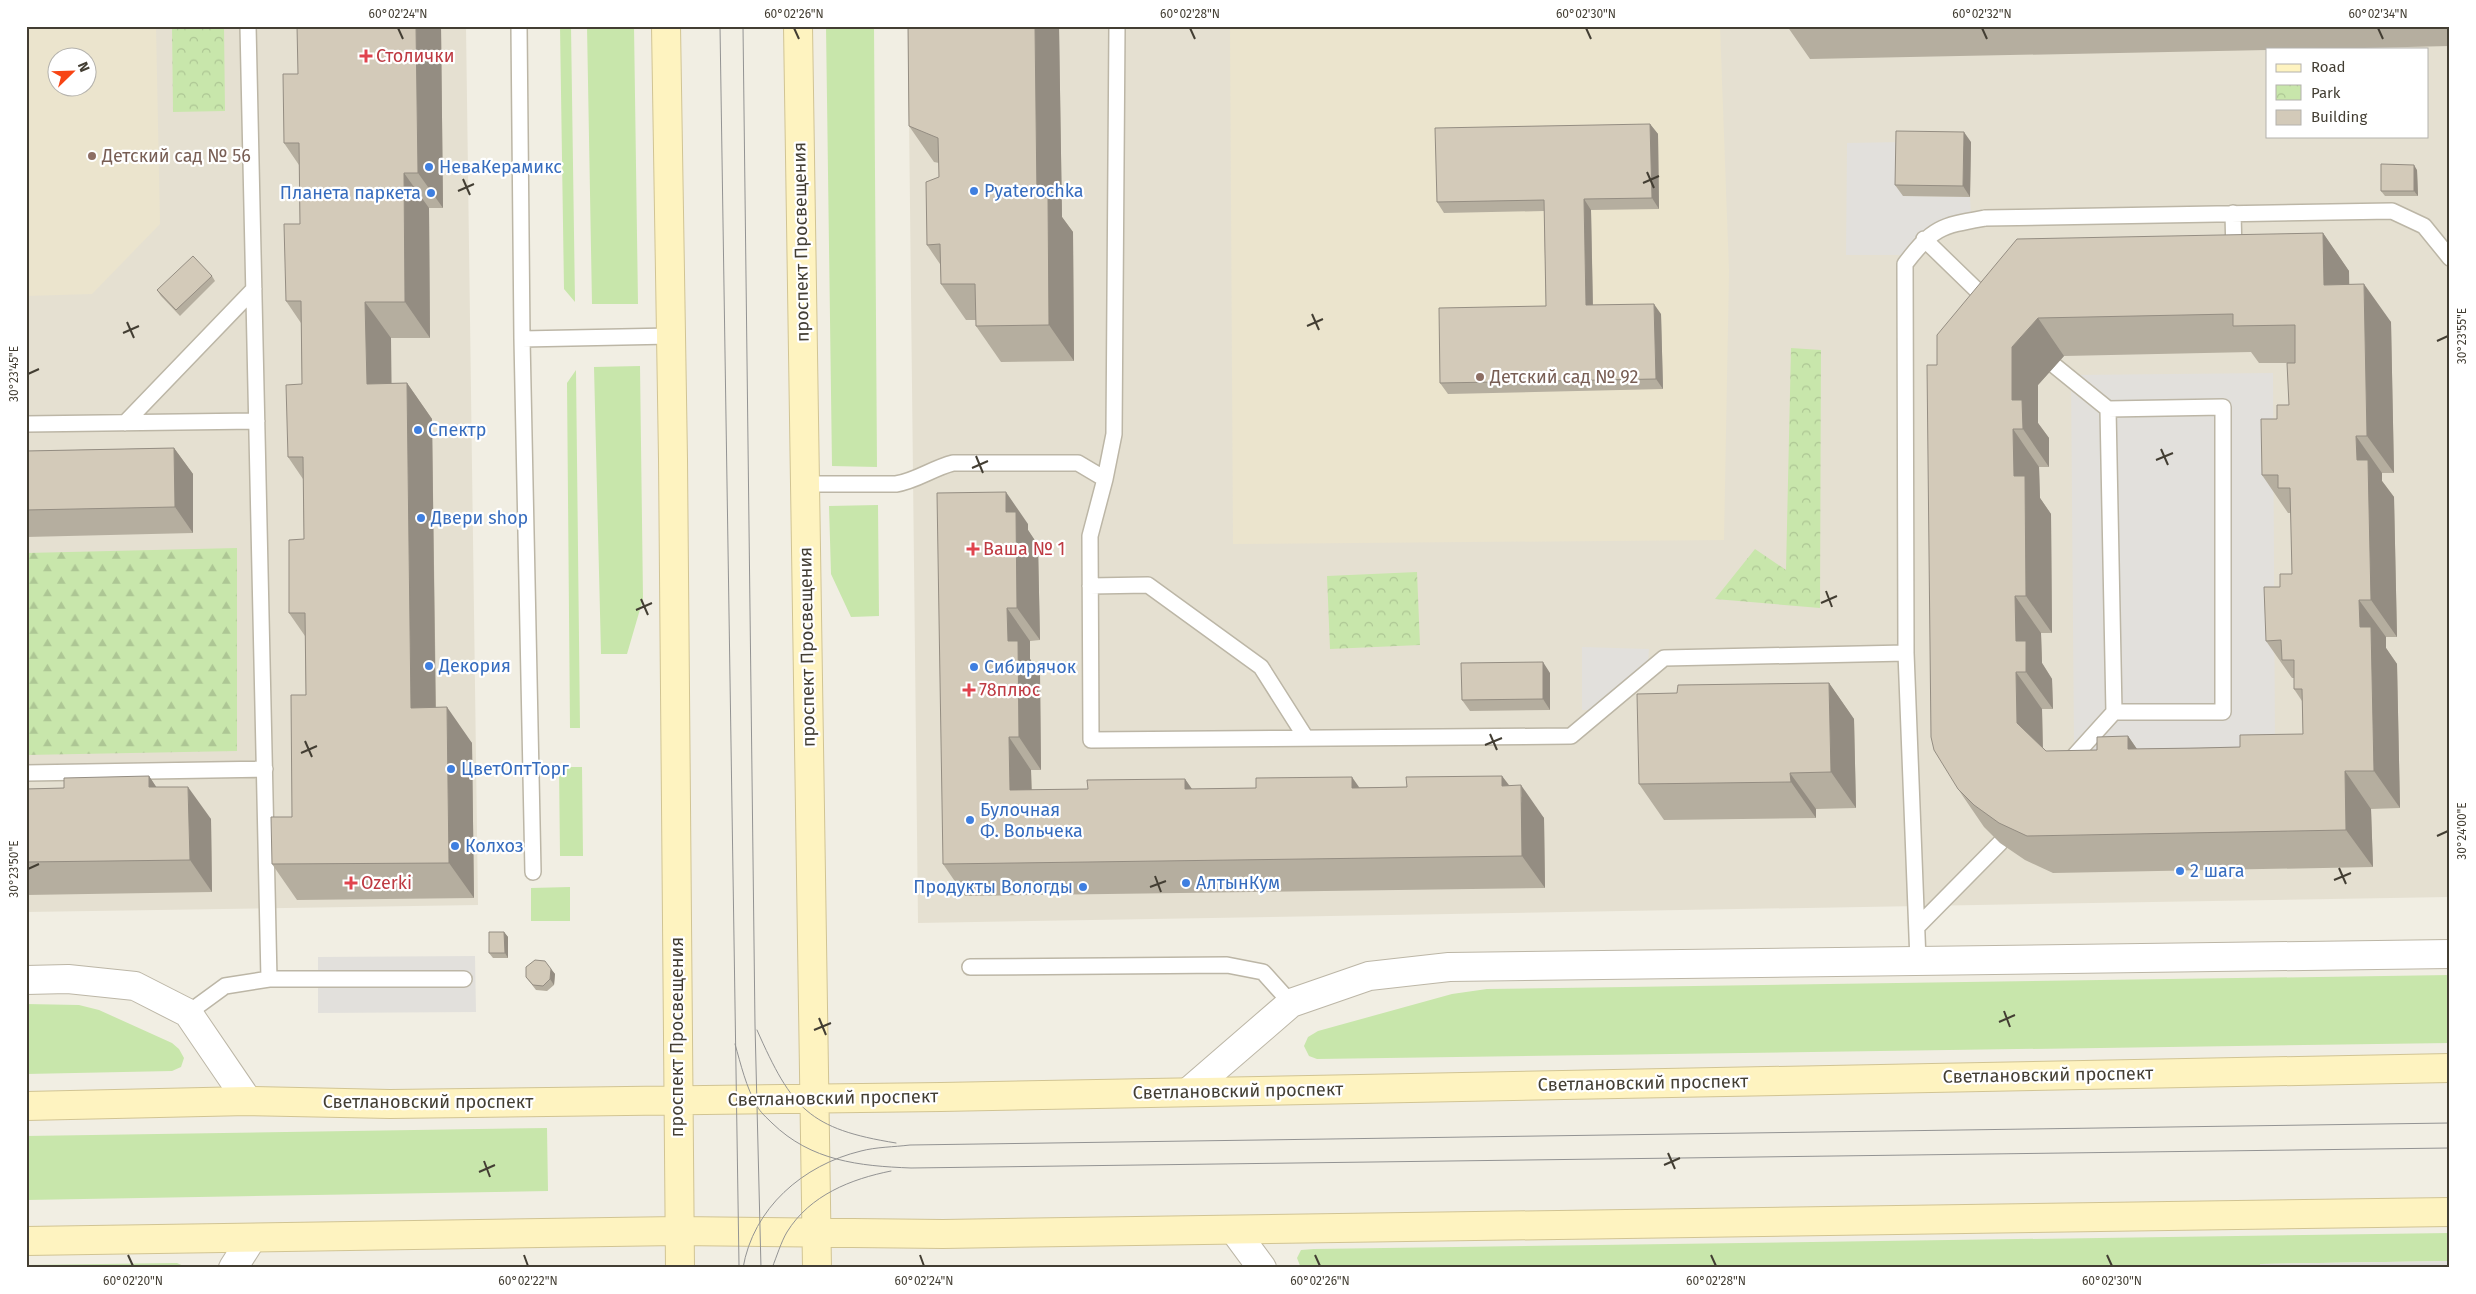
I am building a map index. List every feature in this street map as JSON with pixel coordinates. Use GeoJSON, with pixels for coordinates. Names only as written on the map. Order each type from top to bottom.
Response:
{"type":"FeatureCollection","features":[{"type":"Feature","properties":{"kind":"main road","name":"проспект Просвещения"},"geometry":{"type":"LineString","coordinates":[[666,26],[671,336],[678,1231],[680,1268]]}},
{"type":"Feature","properties":{"kind":"main road","name":"проспект Просвещения"},"geometry":{"type":"LineString","coordinates":[[798,26],[817,1268]]}},
{"type":"Feature","properties":{"kind":"main road","name":"Светлановский проспект"},"geometry":{"type":"LineString","coordinates":[[26,1106],[248,1101],[390,1104],[678,1100],[2450,1068]]}},
{"type":"Feature","properties":{"kind":"main road"},"geometry":{"type":"LineString","coordinates":[[26,1241],[678,1231],[943,1234],[2450,1212]]}},
{"type":"Feature","properties":{"kind":"street"},"geometry":{"type":"LineString","coordinates":[[1188,1092],[1291,1003],[1369,976],[1449,967],[2450,954]]}},
{"type":"Feature","properties":{"kind":"street"},"geometry":{"type":"LineString","coordinates":[[26,980],[68,979],[135,986],[188,1013],[248,1101]]}},
{"type":"Feature","properties":{"kind":"street"},"geometry":{"type":"LineString","coordinates":[[1234,1230],[1262,1268]]}},
{"type":"Feature","properties":{"kind":"street"},"geometry":{"type":"LineString","coordinates":[[233,1268],[252,1238]]}},
{"type":"Feature","properties":{"kind":"lane"},"geometry":{"type":"LineString","coordinates":[[248,26],[269,979]]}},
{"type":"Feature","properties":{"kind":"lane"},"geometry":{"type":"LineString","coordinates":[[518,26],[522,339],[533,872]]}},
{"type":"Feature","properties":{"kind":"lane"},"geometry":{"type":"LineString","coordinates":[[1117,26],[1114,434],[1106,479],[1090,536],[1092,740],[1571,736],[1664,658],[1906,653]]}},
{"type":"Feature","properties":{"kind":"lane"},"geometry":{"type":"LineString","coordinates":[[1918,961],[1906,653],[1905,264],[1924,239],[1948,225],[1985,218],[2392,211],[2424,226],[2450,258]]}},
{"type":"Feature","properties":{"kind":"lane"},"geometry":{"type":"LineString","coordinates":[[2233,213],[2234,273]]}},
{"type":"Feature","properties":{"kind":"lane"},"geometry":{"type":"LineString","coordinates":[[1924,239],[2001,314]]}},
{"type":"Feature","properties":{"kind":"lane"},"geometry":{"type":"LineString","coordinates":[[125,423],[254,289]]}},
{"type":"Feature","properties":{"kind":"lane"},"geometry":{"type":"LineString","coordinates":[[522,339],[671,336]]}},
{"type":"Feature","properties":{"kind":"lane"},"geometry":{"type":"LineString","coordinates":[[2055,366],[2108,409],[2223,407],[2223,712],[2114,712]]}},
{"type":"Feature","properties":{"kind":"lane"},"geometry":{"type":"LineString","coordinates":[[2058,775],[2114,712],[2108,409]]}},
{"type":"Feature","properties":{"kind":"lane"},"geometry":{"type":"LineString","coordinates":[[26,424],[257,422]]}},
{"type":"Feature","properties":{"kind":"lane"},"geometry":{"type":"LineString","coordinates":[[804,484],[896,484],[907,482],[938,467],[953,463],[1078,462],[1106,479]]}},
{"type":"Feature","properties":{"kind":"lane"},"geometry":{"type":"LineString","coordinates":[[1090,586],[1148,585],[1261,667],[1306,738]]}},
{"type":"Feature","properties":{"kind":"lane"},"geometry":{"type":"LineString","coordinates":[[26,773],[265,769]]}},
{"type":"Feature","properties":{"kind":"lane"},"geometry":{"type":"LineString","coordinates":[[1917,927],[2000,843]]}},
{"type":"Feature","properties":{"kind":"lane"},"geometry":{"type":"LineString","coordinates":[[970,967],[1227,965],[1263,972],[1291,1003]]}},
{"type":"Feature","properties":{"kind":"lane"},"geometry":{"type":"LineString","coordinates":[[188,1013],[225,986],[269,979],[464,979]]}},
{"type":"Feature","properties":{"kind":"shaded area"},"geometry":{"type":"Polygon","coordinates":[[[26,26],[466,26],[478,905],[26,912],[26,26]]]}},
{"type":"Feature","properties":{"kind":"shaded area","name":"Детский сад № 56"},"geometry":{"type":"Polygon","coordinates":[[[26,26],[156,26],[160,224],[92,294],[26,296],[26,26]]]}},
{"type":"Feature","properties":{"kind":"shaded area"},"geometry":{"type":"Polygon","coordinates":[[[908,26],[2450,26],[2450,897],[918,923],[908,26]]]}},
{"type":"Feature","properties":{"kind":"shaded area","name":"Детский сад № 92"},"geometry":{"type":"Polygon","coordinates":[[[1230,26],[1720,26],[1729,271],[1724,540],[1233,544],[1230,26]]]}},
{"type":"Feature","properties":{"kind":"shaded area"},"geometry":{"type":"Polygon","coordinates":[[[1903,142],[1903,196],[1970,197],[1971,214],[1943,220],[1919,234],[1905,255],[1846,255],[1847,143],[1903,142]]]}},
{"type":"Feature","properties":{"kind":"shaded area"},"geometry":{"type":"Polygon","coordinates":[[[2273,373],[2275,750],[2074,751],[2071,375],[2273,373]]]}},
{"type":"Feature","properties":{"kind":"shaded area"},"geometry":{"type":"Polygon","coordinates":[[[1582,647],[1649,649],[1648,665],[1593,710],[1582,710],[1582,647]]]}},
{"type":"Feature","properties":{"kind":"shaded area"},"geometry":{"type":"Polygon","coordinates":[[[475,956],[476,1012],[318,1013],[318,957],[475,956]]]}},
{"type":"Feature","properties":{"kind":"shaded area"},"geometry":{"type":"Polygon","coordinates":[[[2450,1261],[2450,1268],[2260,1268],[2260,1264],[2450,1261]]]}},
{"type":"Feature","properties":{"kind":"green space"},"geometry":{"type":"Polygon","coordinates":[[[172,26],[224,26],[225,111],[173,112],[172,26]]]}},
{"type":"Feature","properties":{"kind":"green space"},"geometry":{"type":"Polygon","coordinates":[[[560,26],[571,26],[575,302],[564,289],[560,26]]]}},
{"type":"Feature","properties":{"kind":"green space"},"geometry":{"type":"Polygon","coordinates":[[[587,26],[634,26],[638,304],[592,304],[587,26]]]}},
{"type":"Feature","properties":{"kind":"green space"},"geometry":{"type":"Polygon","coordinates":[[[826,26],[874,26],[877,467],[832,466],[826,26]]]}},
{"type":"Feature","properties":{"kind":"green space"},"geometry":{"type":"Polygon","coordinates":[[[1791,348],[1821,350],[1820,608],[1715,599],[1755,549],[1786,570],[1791,348]]]}},
{"type":"Feature","properties":{"kind":"green space"},"geometry":{"type":"Polygon","coordinates":[[[640,366],[643,599],[627,654],[601,654],[594,367],[640,366]]]}},
{"type":"Feature","properties":{"kind":"green space"},"geometry":{"type":"Polygon","coordinates":[[[576,370],[580,728],[570,728],[567,383],[576,370]]]}},
{"type":"Feature","properties":{"kind":"green space"},"geometry":{"type":"Polygon","coordinates":[[[878,505],[879,616],[851,617],[831,574],[829,506],[878,505]]]}},
{"type":"Feature","properties":{"kind":"green space"},"geometry":{"type":"Polygon","coordinates":[[[237,548],[237,751],[26,755],[26,553],[237,548]]]}},
{"type":"Feature","properties":{"kind":"green space"},"geometry":{"type":"Polygon","coordinates":[[[1417,572],[1420,645],[1330,649],[1327,576],[1417,572]]]}},
{"type":"Feature","properties":{"kind":"green space"},"geometry":{"type":"Polygon","coordinates":[[[559,767],[582,767],[583,856],[560,856],[559,767]]]}},
{"type":"Feature","properties":{"kind":"green space"},"geometry":{"type":"Polygon","coordinates":[[[570,887],[570,921],[531,921],[531,888],[570,887]]]}},
{"type":"Feature","properties":{"kind":"green space"},"geometry":{"type":"Polygon","coordinates":[[[2450,975],[2450,1043],[1317,1059],[1309,1056],[1304,1046],[1308,1037],[1318,1031],[1452,994],[1487,989],[2450,975]]]}},
{"type":"Feature","properties":{"kind":"green space"},"geometry":{"type":"Polygon","coordinates":[[[26,1004],[79,1005],[99,1010],[172,1043],[179,1049],[184,1058],[181,1067],[172,1071],[26,1074],[26,1004]]]}},
{"type":"Feature","properties":{"kind":"green space"},"geometry":{"type":"Polygon","coordinates":[[[547,1128],[548,1191],[26,1200],[26,1136],[547,1128]]]}},
{"type":"Feature","properties":{"kind":"green space"},"geometry":{"type":"Polygon","coordinates":[[[2450,1233],[2450,1261],[2261,1264],[2260,1268],[1301,1268],[1297,1258],[1301,1250],[1314,1249],[2450,1233]]]}},
{"type":"Feature","properties":{"kind":"green space"},"geometry":{"type":"Polygon","coordinates":[[[177,1263],[188,1268],[26,1268],[26,1265],[177,1263]]]}},
{"type":"Feature","properties":{"kind":"building"},"geometry":{"type":"Polygon","coordinates":[[[297,26],[416,26],[418,173],[404,173],[405,302],[365,302],[367,384],[407,383],[411,708],[447,707],[449,863],[272,864],[271,817],[292,817],[291,695],[306,695],[305,613],[289,613],[289,540],[304,539],[303,457],[288,457],[286,385],[302,384],[301,301],[286,301],[284,224],[300,224],[299,143],[284,143],[283,74],[298,74],[297,26]]]}},
{"type":"Feature","properties":{"kind":"building"},"geometry":{"type":"Polygon","coordinates":[[[908,26],[1035,26],[1037,197],[1048,197],[1049,325],[976,326],[975,284],[941,284],[940,244],[927,245],[926,182],[939,177],[938,138],[909,126],[908,26]]]}},
{"type":"Feature","properties":{"kind":"building"},"geometry":{"type":"Polygon","coordinates":[[[1787,26],[1820,26],[1787,27],[1787,26]]]}},
{"type":"Feature","properties":{"kind":"building"},"geometry":{"type":"Polygon","coordinates":[[[1650,124],[1652,198],[1584,199],[1586,305],[1654,304],[1656,379],[1440,383],[1439,308],[1546,306],[1544,200],[1437,202],[1435,128],[1650,124]]]}},
{"type":"Feature","properties":{"kind":"building"},"geometry":{"type":"Polygon","coordinates":[[[1896,131],[1964,132],[1963,186],[1895,185],[1896,131]]]}},
{"type":"Feature","properties":{"kind":"building"},"geometry":{"type":"Polygon","coordinates":[[[2381,164],[2414,165],[2414,191],[2381,191],[2381,164]]]}},
{"type":"Feature","properties":{"kind":"building"},"geometry":{"type":"Polygon","coordinates":[[[2323,233],[2324,285],[2364,284],[2367,436],[2356,436],[2357,460],[2368,460],[2371,600],[2359,600],[2360,627],[2371,627],[2374,771],[2345,771],[2346,830],[2027,836],[1999,823],[1974,805],[1958,789],[1934,750],[1931,737],[1927,365],[1937,365],[1937,335],[2017,239],[2323,233]],[[2233,314],[2038,318],[2012,347],[2012,400],[2022,400],[2023,429],[2013,429],[2014,476],[2025,476],[2026,596],[2015,596],[2016,641],[2026,641],[2026,672],[2016,672],[2017,723],[2046,751],[2097,750],[2097,737],[2128,736],[2128,749],[2200,748],[2240,747],[2240,735],[2303,734],[2302,689],[2294,689],[2294,660],[2282,660],[2281,640],[2266,641],[2264,587],[2280,587],[2280,574],[2292,574],[2290,488],[2278,488],[2278,475],[2262,475],[2261,419],[2277,419],[2277,405],[2289,405],[2287,363],[2295,363],[2295,325],[2233,326],[2233,314]]]}},
{"type":"Feature","properties":{"kind":"building"},"geometry":{"type":"Polygon","coordinates":[[[193,256],[212,276],[176,310],[157,290],[193,256]]]}},
{"type":"Feature","properties":{"kind":"building"},"geometry":{"type":"Polygon","coordinates":[[[174,448],[175,507],[26,510],[26,451],[174,448]]]}},
{"type":"Feature","properties":{"kind":"building"},"geometry":{"type":"Polygon","coordinates":[[[1006,492],[1006,512],[1016,512],[1017,608],[1007,608],[1008,641],[1018,641],[1019,737],[1009,737],[1010,790],[1088,789],[1087,780],[1185,779],[1185,789],[1256,788],[1256,778],[1352,777],[1352,788],[1407,787],[1406,777],[1502,776],[1502,786],[1521,785],[1522,856],[943,864],[937,493],[1006,492]]]}},
{"type":"Feature","properties":{"kind":"building"},"geometry":{"type":"Polygon","coordinates":[[[1543,662],[1543,699],[1462,700],[1461,663],[1543,662]]]}},
{"type":"Feature","properties":{"kind":"building"},"geometry":{"type":"Polygon","coordinates":[[[1829,683],[1831,772],[1790,773],[1791,782],[1639,784],[1637,694],[1677,693],[1678,685],[1829,683]]]}},
{"type":"Feature","properties":{"kind":"building"},"geometry":{"type":"Polygon","coordinates":[[[149,776],[149,787],[188,787],[190,860],[26,862],[26,789],[64,788],[64,778],[149,776]]]}},
{"type":"Feature","properties":{"kind":"building"},"geometry":{"type":"Polygon","coordinates":[[[489,932],[504,932],[505,953],[489,953],[489,932]]]}},
{"type":"Feature","properties":{"kind":"building"},"geometry":{"type":"Polygon","coordinates":[[[535,960],[545,961],[551,969],[550,979],[543,986],[533,985],[526,977],[526,967],[535,960]]]}},
{"type":"Feature","properties":{"kind":"tram line"},"geometry":{"type":"LineString","coordinates":[[720,26],[739,1265]]}},
{"type":"Feature","properties":{"kind":"tram line"},"geometry":{"type":"LineString","coordinates":[[743,26],[755,1025],[761,1268]]}},
{"type":"Feature","properties":{"kind":"tram line"},"geometry":{"type":"LineString","coordinates":[[757,1030],[781,1079],[793,1097],[807,1111],[823,1122],[842,1131],[896,1143]]}},
{"type":"Feature","properties":{"kind":"tram line"},"geometry":{"type":"LineString","coordinates":[[735,1044],[753,1099],[766,1117],[787,1136],[803,1146],[837,1159],[854,1163],[892,1167],[2450,1148]]}},
{"type":"Feature","properties":{"kind":"tram line"},"geometry":{"type":"LineString","coordinates":[[743,1268],[749,1246],[769,1208],[801,1178],[819,1167],[861,1151],[910,1145],[2450,1123]]}},
{"type":"Feature","properties":{"kind":"tram line"},"geometry":{"type":"LineString","coordinates":[[772,1268],[787,1232],[807,1208],[819,1199],[847,1184],[891,1171]]}},
{"type":"Feature","properties":{"kind":"place","name":"Столички"},"geometry":{"type":"Point","coordinates":[366,56]}},
{"type":"Feature","properties":{"kind":"place","name":"Детский сад № 56"},"geometry":{"type":"Point","coordinates":[92,156]}},
{"type":"Feature","properties":{"kind":"place","name":"НеваКерамикс"},"geometry":{"type":"Point","coordinates":[429,167]}},
{"type":"Feature","properties":{"kind":"place","name":"Pyaterochka"},"geometry":{"type":"Point","coordinates":[974,191]}},
{"type":"Feature","properties":{"kind":"place","name":"Планета паркета"},"geometry":{"type":"Point","coordinates":[431,193]}},
{"type":"Feature","properties":{"kind":"place","name":"Детский сад № 92"},"geometry":{"type":"Point","coordinates":[1480,377]}},
{"type":"Feature","properties":{"kind":"place","name":"Спектр"},"geometry":{"type":"Point","coordinates":[418,430]}},
{"type":"Feature","properties":{"kind":"place","name":"Двери shop"},"geometry":{"type":"Point","coordinates":[421,518]}},
{"type":"Feature","properties":{"kind":"place","name":"Ваша № 1"},"geometry":{"type":"Point","coordinates":[973,549]}},
{"type":"Feature","properties":{"kind":"place","name":"Декория"},"geometry":{"type":"Point","coordinates":[429,666]}},
{"type":"Feature","properties":{"kind":"place","name":"Сибирячок"},"geometry":{"type":"Point","coordinates":[974,667]}},
{"type":"Feature","properties":{"kind":"place","name":"78плюс"},"geometry":{"type":"Point","coordinates":[969,690]}},
{"type":"Feature","properties":{"kind":"place","name":"ЦветОптТорг"},"geometry":{"type":"Point","coordinates":[451,769]}},
{"type":"Feature","properties":{"kind":"place","name":"Булочная Ф. Вольчека"},"geometry":{"type":"Point","coordinates":[970,820]}},
{"type":"Feature","properties":{"kind":"place","name":"Колхоз"},"geometry":{"type":"Point","coordinates":[455,846]}},
{"type":"Feature","properties":{"kind":"place","name":"2 шага"},"geometry":{"type":"Point","coordinates":[2180,871]}},
{"type":"Feature","properties":{"kind":"place","name":"Ozerki"},"geometry":{"type":"Point","coordinates":[351,883]}},
{"type":"Feature","properties":{"kind":"place","name":"АлтынКум"},"geometry":{"type":"Point","coordinates":[1186,883]}},
{"type":"Feature","properties":{"kind":"place","name":"Продукты Вологды"},"geometry":{"type":"Point","coordinates":[1083,887]}}]}
